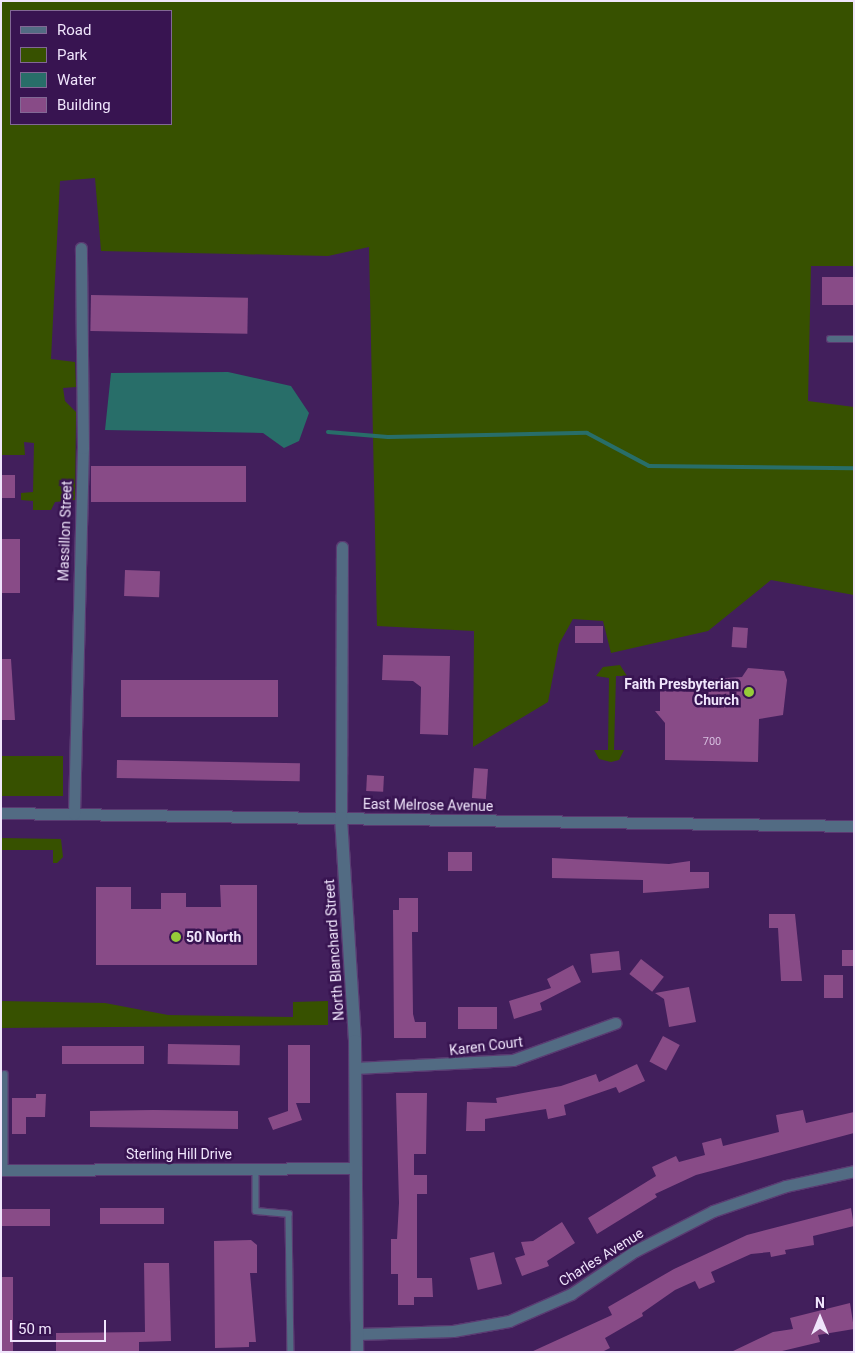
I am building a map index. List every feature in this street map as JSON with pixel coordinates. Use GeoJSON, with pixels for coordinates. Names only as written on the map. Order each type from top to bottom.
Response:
{"type":"FeatureCollection","features":[{"type":"Feature","properties":{"kind":"street","name":"Massillon Street"},"geometry":{"type":"LineString","coordinates":[[74,814],[83,448],[82,248]]}},
{"type":"Feature","properties":{"kind":"street","name":"North Blanchard Street"},"geometry":{"type":"LineString","coordinates":[[342,547],[341,818],[356,1068],[357,1352]]}},
{"type":"Feature","properties":{"kind":"street","name":"East Melrose Avenue"},"geometry":{"type":"LineString","coordinates":[[1,813],[854,826]]}},
{"type":"Feature","properties":{"kind":"street","name":"Karen Court"},"geometry":{"type":"LineString","coordinates":[[356,1068],[513,1060],[615,1023]]}},
{"type":"Feature","properties":{"kind":"street","name":"Sterling Hill Drive"},"geometry":{"type":"LineString","coordinates":[[3,1170],[356,1168]]}},
{"type":"Feature","properties":{"kind":"street","name":"Charles Avenue"},"geometry":{"type":"LineString","coordinates":[[357,1334],[453,1331],[509,1321],[571,1294],[635,1251],[713,1211],[786,1186],[854,1171]]}},
{"type":"Feature","properties":{"kind":"lane"},"geometry":{"type":"LineString","coordinates":[[830,339],[854,339]]}},
{"type":"Feature","properties":{"kind":"lane"},"geometry":{"type":"LineString","coordinates":[[3,1170],[4,1074]]}},
{"type":"Feature","properties":{"kind":"lane"},"geometry":{"type":"LineString","coordinates":[[256,1169],[256,1211],[289,1214],[291,1352]]}},
{"type":"Feature","properties":{"kind":"green space"},"geometry":{"type":"Polygon","coordinates":[[[1,1],[854,1],[854,266],[811,266],[808,401],[854,407],[854,595],[771,580],[708,631],[611,653],[603,621],[573,619],[559,644],[548,702],[473,747],[474,631],[377,626],[369,247],[328,256],[101,251],[95,178],[60,181],[51,359],[75,362],[76,387],[63,388],[65,401],[76,412],[75,500],[55,502],[51,510],[33,510],[33,501],[21,500],[21,493],[33,492],[34,443],[24,442],[25,455],[1,455],[1,1]]]}},
{"type":"Feature","properties":{"kind":"green space"},"geometry":{"type":"Polygon","coordinates":[[[620,665],[627,676],[616,676],[614,750],[624,750],[619,760],[611,762],[599,759],[594,750],[608,750],[609,678],[596,676],[603,667],[620,665]]]}},
{"type":"Feature","properties":{"kind":"green space"},"geometry":{"type":"Polygon","coordinates":[[[1,756],[63,756],[63,796],[1,796],[1,756]]]}},
{"type":"Feature","properties":{"kind":"green space"},"geometry":{"type":"Polygon","coordinates":[[[1,838],[61,839],[63,857],[57,863],[53,863],[53,850],[1,850],[1,838]]]}},
{"type":"Feature","properties":{"kind":"green space"},"geometry":{"type":"Polygon","coordinates":[[[1,1001],[105,1003],[168,1015],[293,1017],[293,1002],[328,1001],[328,1025],[1,1028],[1,1001]]]}},
{"type":"Feature","properties":{"kind":"water"},"geometry":{"type":"Polygon","coordinates":[[[228,372],[291,386],[309,413],[299,441],[284,448],[263,433],[105,430],[111,373],[228,372]]]}},
{"type":"Feature","properties":{"kind":"building"},"geometry":{"type":"Polygon","coordinates":[[[822,277],[854,277],[854,305],[822,305],[822,277]]]}},
{"type":"Feature","properties":{"kind":"building"},"geometry":{"type":"Polygon","coordinates":[[[91,295],[248,298],[247,334],[90,331],[91,295]]]}},
{"type":"Feature","properties":{"kind":"building"},"geometry":{"type":"Polygon","coordinates":[[[91,466],[246,466],[246,502],[91,502],[91,466]]]}},
{"type":"Feature","properties":{"kind":"building"},"geometry":{"type":"Polygon","coordinates":[[[1,475],[15,475],[15,498],[1,498],[1,475]]]}},
{"type":"Feature","properties":{"kind":"building"},"geometry":{"type":"Polygon","coordinates":[[[1,539],[20,539],[20,593],[1,593],[1,539]]]}},
{"type":"Feature","properties":{"kind":"building"},"geometry":{"type":"Polygon","coordinates":[[[125,570],[160,571],[159,597],[124,596],[125,570]]]}},
{"type":"Feature","properties":{"kind":"building"},"geometry":{"type":"Polygon","coordinates":[[[575,626],[603,626],[603,643],[575,643],[575,626]]]}},
{"type":"Feature","properties":{"kind":"building"},"geometry":{"type":"Polygon","coordinates":[[[733,627],[748,628],[747,648],[732,647],[733,627]]]}},
{"type":"Feature","properties":{"kind":"building"},"geometry":{"type":"Polygon","coordinates":[[[383,655],[450,656],[448,735],[420,734],[421,687],[413,681],[382,680],[383,655]]]}},
{"type":"Feature","properties":{"kind":"building"},"geometry":{"type":"Polygon","coordinates":[[[1,659],[11,659],[15,720],[1,720],[1,659]]]}},
{"type":"Feature","properties":{"kind":"building"},"geometry":{"type":"Polygon","coordinates":[[[748,668],[784,671],[787,680],[783,715],[759,719],[758,762],[665,760],[665,723],[655,711],[660,711],[660,691],[711,692],[711,679],[742,677],[748,668]]]}},
{"type":"Feature","properties":{"kind":"building"},"geometry":{"type":"Polygon","coordinates":[[[121,680],[278,680],[278,717],[121,717],[121,680]]]}},
{"type":"Feature","properties":{"kind":"building"},"geometry":{"type":"Polygon","coordinates":[[[117,760],[300,763],[300,781],[117,778],[117,760]]]}},
{"type":"Feature","properties":{"kind":"building"},"geometry":{"type":"Polygon","coordinates":[[[474,768],[488,769],[486,799],[472,798],[474,768]]]}},
{"type":"Feature","properties":{"kind":"building"},"geometry":{"type":"Polygon","coordinates":[[[367,775],[384,776],[383,792],[366,791],[367,775]]]}},
{"type":"Feature","properties":{"kind":"building"},"geometry":{"type":"Polygon","coordinates":[[[448,852],[472,852],[472,871],[448,871],[448,852]]]}},
{"type":"Feature","properties":{"kind":"building"},"geometry":{"type":"Polygon","coordinates":[[[552,858],[669,864],[690,861],[690,872],[709,872],[709,888],[643,893],[643,880],[552,878],[552,858]]]}},
{"type":"Feature","properties":{"kind":"building","name":"50 North"},"geometry":{"type":"Polygon","coordinates":[[[220,885],[257,885],[257,965],[96,965],[96,887],[131,887],[131,909],[161,909],[161,893],[186,893],[186,907],[221,907],[220,885]]]}},
{"type":"Feature","properties":{"kind":"building"},"geometry":{"type":"Polygon","coordinates":[[[399,898],[418,898],[418,932],[412,932],[413,1014],[415,1022],[426,1022],[426,1038],[394,1038],[393,910],[399,910],[399,898]]]}},
{"type":"Feature","properties":{"kind":"building"},"geometry":{"type":"Polygon","coordinates":[[[769,914],[795,914],[802,981],[781,981],[778,928],[769,928],[769,914]]]}},
{"type":"Feature","properties":{"kind":"building"},"geometry":{"type":"Polygon","coordinates":[[[842,950],[854,950],[854,966],[842,966],[842,950]]]}},
{"type":"Feature","properties":{"kind":"building"},"geometry":{"type":"Polygon","coordinates":[[[619,951],[621,970],[592,973],[590,954],[619,951]]]}},
{"type":"Feature","properties":{"kind":"building"},"geometry":{"type":"Polygon","coordinates":[[[641,959],[664,977],[652,992],[629,974],[641,959]]]}},
{"type":"Feature","properties":{"kind":"building"},"geometry":{"type":"Polygon","coordinates":[[[573,965],[581,982],[540,1003],[542,1010],[514,1019],[509,1001],[551,988],[547,979],[573,965]]]}},
{"type":"Feature","properties":{"kind":"building"},"geometry":{"type":"Polygon","coordinates":[[[824,975],[843,975],[843,998],[824,998],[824,975]]]}},
{"type":"Feature","properties":{"kind":"building"},"geometry":{"type":"Polygon","coordinates":[[[689,987],[696,1022],[669,1027],[664,999],[655,993],[689,987]]]}},
{"type":"Feature","properties":{"kind":"building"},"geometry":{"type":"Polygon","coordinates":[[[458,1007],[497,1007],[497,1029],[458,1029],[458,1007]]]}},
{"type":"Feature","properties":{"kind":"building"},"geometry":{"type":"Polygon","coordinates":[[[663,1036],[680,1045],[666,1071],[649,1062],[663,1036]]]}},
{"type":"Feature","properties":{"kind":"building"},"geometry":{"type":"Polygon","coordinates":[[[168,1044],[240,1045],[240,1065],[168,1064],[168,1044]]]}},
{"type":"Feature","properties":{"kind":"building"},"geometry":{"type":"Polygon","coordinates":[[[288,1045],[310,1045],[310,1103],[296,1103],[302,1120],[273,1130],[268,1118],[288,1111],[288,1045]]]}},
{"type":"Feature","properties":{"kind":"building"},"geometry":{"type":"Polygon","coordinates":[[[62,1046],[144,1046],[144,1064],[62,1064],[62,1046]]]}},
{"type":"Feature","properties":{"kind":"building"},"geometry":{"type":"Polygon","coordinates":[[[637,1064],[645,1081],[619,1093],[616,1087],[564,1105],[566,1115],[548,1119],[546,1109],[485,1119],[485,1131],[466,1131],[467,1102],[497,1103],[496,1098],[561,1086],[596,1074],[599,1082],[637,1064]]]}},
{"type":"Feature","properties":{"kind":"building"},"geometry":{"type":"Polygon","coordinates":[[[396,1093],[427,1093],[426,1154],[414,1154],[414,1175],[427,1175],[427,1194],[417,1194],[417,1278],[432,1278],[433,1297],[414,1297],[414,1305],[398,1305],[398,1274],[391,1274],[391,1239],[397,1239],[399,1203],[396,1093]]]}},
{"type":"Feature","properties":{"kind":"building"},"geometry":{"type":"Polygon","coordinates":[[[36,1094],[46,1094],[45,1117],[26,1117],[26,1134],[12,1134],[12,1098],[36,1098],[36,1094]]]}},
{"type":"Feature","properties":{"kind":"building"},"geometry":{"type":"Polygon","coordinates":[[[803,1110],[806,1123],[854,1112],[854,1133],[696,1175],[655,1194],[657,1197],[597,1234],[588,1218],[656,1176],[652,1167],[676,1156],[679,1162],[705,1155],[702,1143],[721,1138],[723,1146],[779,1132],[776,1115],[803,1110]]]}},
{"type":"Feature","properties":{"kind":"building"},"geometry":{"type":"Polygon","coordinates":[[[90,1111],[238,1111],[238,1129],[90,1127],[90,1111]]]}},
{"type":"Feature","properties":{"kind":"building"},"geometry":{"type":"Polygon","coordinates":[[[100,1208],[164,1208],[164,1224],[100,1224],[100,1208]]]}},
{"type":"Feature","properties":{"kind":"building"},"geometry":{"type":"Polygon","coordinates":[[[851,1208],[854,1226],[813,1236],[814,1245],[785,1250],[786,1254],[771,1257],[770,1252],[751,1254],[711,1272],[715,1282],[699,1289],[695,1281],[675,1290],[642,1313],[643,1316],[605,1338],[610,1348],[602,1352],[531,1352],[612,1315],[608,1307],[674,1269],[747,1235],[851,1208]]]}},
{"type":"Feature","properties":{"kind":"building"},"geometry":{"type":"Polygon","coordinates":[[[1,1209],[50,1209],[50,1226],[1,1226],[1,1209]]]}},
{"type":"Feature","properties":{"kind":"building"},"geometry":{"type":"Polygon","coordinates":[[[562,1222],[575,1243],[547,1261],[549,1266],[522,1276],[515,1258],[525,1255],[521,1242],[533,1241],[562,1222]]]}},
{"type":"Feature","properties":{"kind":"building"},"geometry":{"type":"Polygon","coordinates":[[[251,1240],[257,1245],[257,1273],[250,1273],[256,1342],[249,1342],[249,1347],[215,1348],[214,1241],[251,1240]]]}},
{"type":"Feature","properties":{"kind":"building"},"geometry":{"type":"Polygon","coordinates":[[[494,1252],[502,1284],[478,1290],[470,1258],[494,1252]]]}},
{"type":"Feature","properties":{"kind":"building"},"geometry":{"type":"Polygon","coordinates":[[[144,1263],[169,1263],[171,1341],[139,1342],[139,1352],[56,1352],[56,1333],[145,1332],[144,1263]]]}},
{"type":"Feature","properties":{"kind":"building"},"geometry":{"type":"Polygon","coordinates":[[[1,1277],[13,1277],[13,1352],[1,1352],[1,1277]]]}},
{"type":"Feature","properties":{"kind":"building"},"geometry":{"type":"Polygon","coordinates":[[[850,1303],[854,1329],[818,1335],[820,1342],[778,1352],[731,1352],[773,1332],[793,1329],[790,1318],[850,1303]]]}},
{"type":"Feature","properties":{"kind":"waterway"},"geometry":{"type":"LineString","coordinates":[[328,432],[388,437],[587,433],[649,466],[854,468]]}},
{"type":"Feature","properties":{"kind":"place","name":"Faith Presbyterian Church"},"geometry":{"type":"Point","coordinates":[749,692]}},
{"type":"Feature","properties":{"kind":"place","name":"50 North"},"geometry":{"type":"Point","coordinates":[176,937]}}]}
